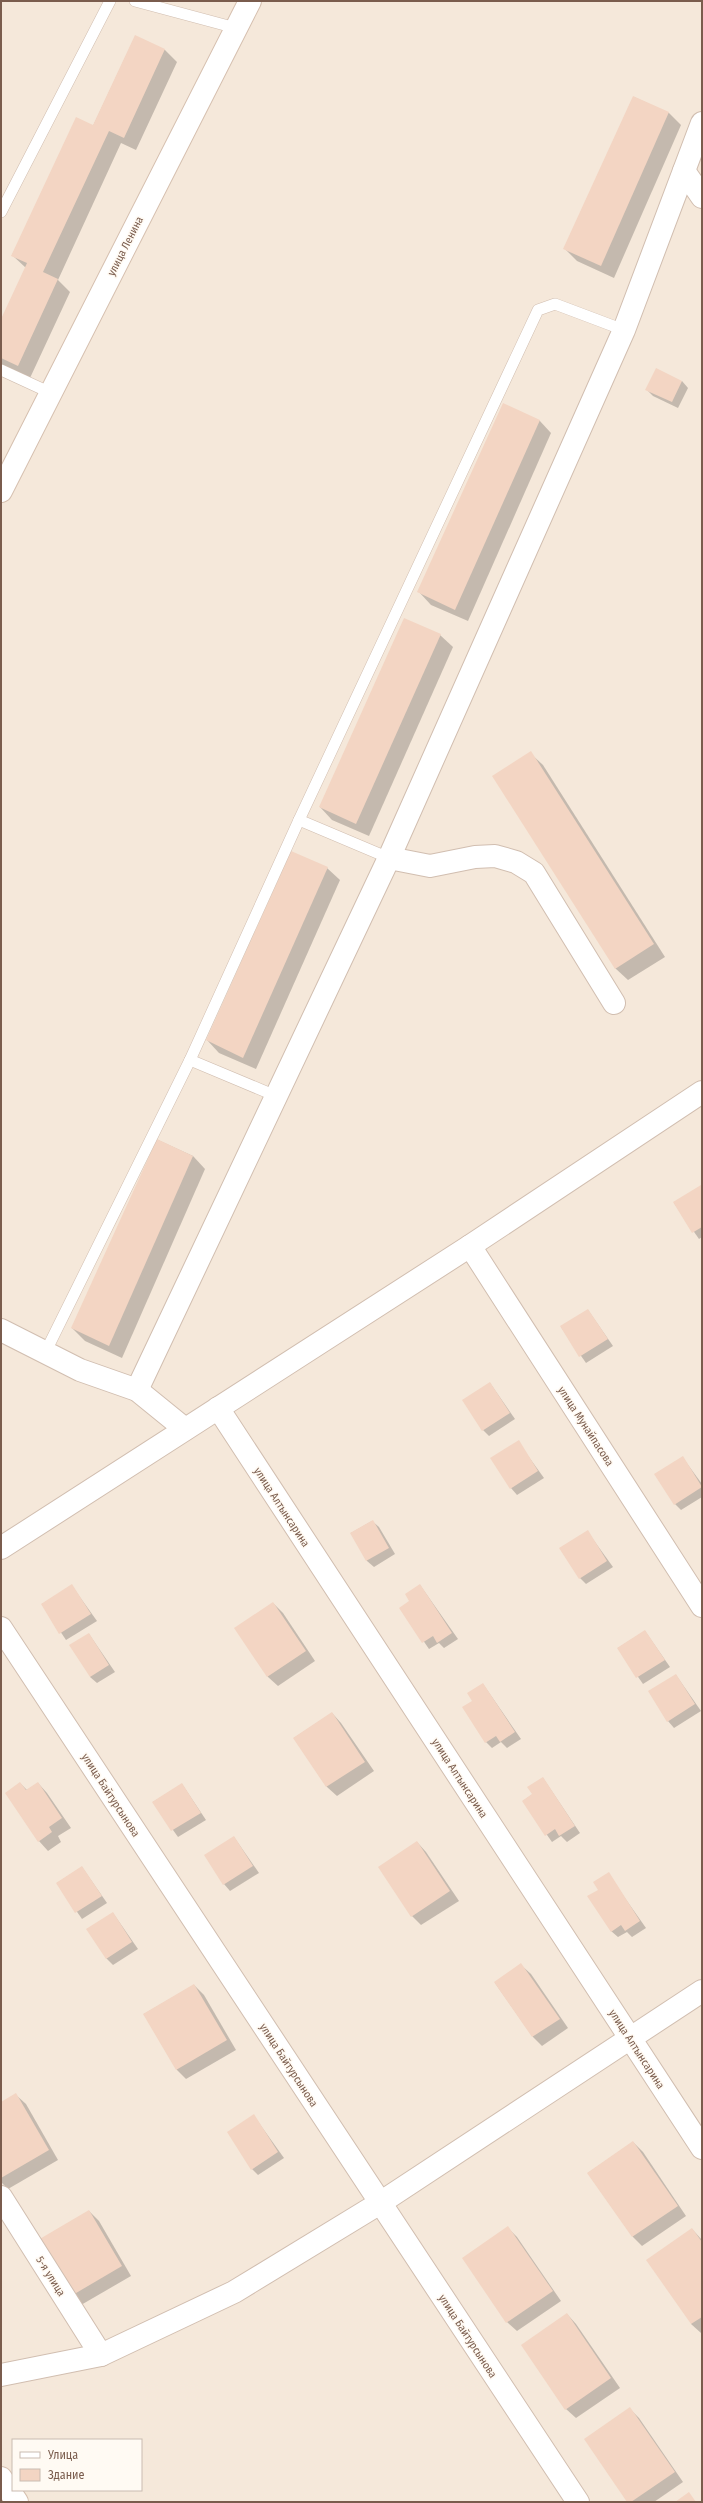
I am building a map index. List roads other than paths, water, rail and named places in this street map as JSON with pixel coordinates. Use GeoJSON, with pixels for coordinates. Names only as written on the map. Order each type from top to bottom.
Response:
{"type":"FeatureCollection","features":[{"type":"Feature","properties":{"kind":"street","name":"улица Ленина"},"geometry":{"type":"LineString","coordinates":[[1,491],[250,1]]}},
{"type":"Feature","properties":{"kind":"street"},"geometry":{"type":"LineString","coordinates":[[137,1390],[389,858],[624,330],[702,123]]}},
{"type":"Feature","properties":{"kind":"street"},"geometry":{"type":"LineString","coordinates":[[684,171],[702,197]]}},
{"type":"Feature","properties":{"kind":"street"},"geometry":{"type":"LineString","coordinates":[[389,858],[430,866],[475,857],[495,856],[516,862],[534,873],[614,1003]]}},
{"type":"Feature","properties":{"kind":"street"},"geometry":{"type":"LineString","coordinates":[[1,1548],[470,1246],[702,1092]]}},
{"type":"Feature","properties":{"kind":"street","name":"улица Мунайпасова"},"geometry":{"type":"LineString","coordinates":[[470,1246],[702,1606]]}},
{"type":"Feature","properties":{"kind":"street"},"geometry":{"type":"LineString","coordinates":[[1,1330],[80,1370],[137,1390],[185,1429]]}},
{"type":"Feature","properties":{"kind":"street","name":"улица Алтынсарина"},"geometry":{"type":"LineString","coordinates":[[218,1408],[702,2148]]}},
{"type":"Feature","properties":{"kind":"street","name":"улица Байтурсынова"},"geometry":{"type":"LineString","coordinates":[[1,1628],[578,2502]]}},
{"type":"Feature","properties":{"kind":"street"},"geometry":{"type":"LineString","coordinates":[[1,2375],[100,2355],[234,2292],[380,2203],[702,1991]]}},
{"type":"Feature","properties":{"kind":"street","name":"5-я улица"},"geometry":{"type":"LineString","coordinates":[[1,2197],[100,2355]]}},
{"type":"Feature","properties":{"kind":"street"},"geometry":{"type":"LineString","coordinates":[[1,2478],[17,2502]]}},
{"type":"Feature","properties":{"kind":"lane"},"geometry":{"type":"LineString","coordinates":[[1,212],[110,1]]}},
{"type":"Feature","properties":{"kind":"lane"},"geometry":{"type":"LineString","coordinates":[[135,1],[236,28]]}},
{"type":"Feature","properties":{"kind":"lane"},"geometry":{"type":"LineString","coordinates":[[45,1353],[190,1060],[299,820],[538,310],[555,304],[624,330]]}},
{"type":"Feature","properties":{"kind":"lane"},"geometry":{"type":"LineString","coordinates":[[1,370],[51,393]]}},
{"type":"Feature","properties":{"kind":"lane"},"geometry":{"type":"LineString","coordinates":[[299,820],[389,858]]}},
{"type":"Feature","properties":{"kind":"lane"},"geometry":{"type":"LineString","coordinates":[[190,1060],[276,1096]]}}]}
